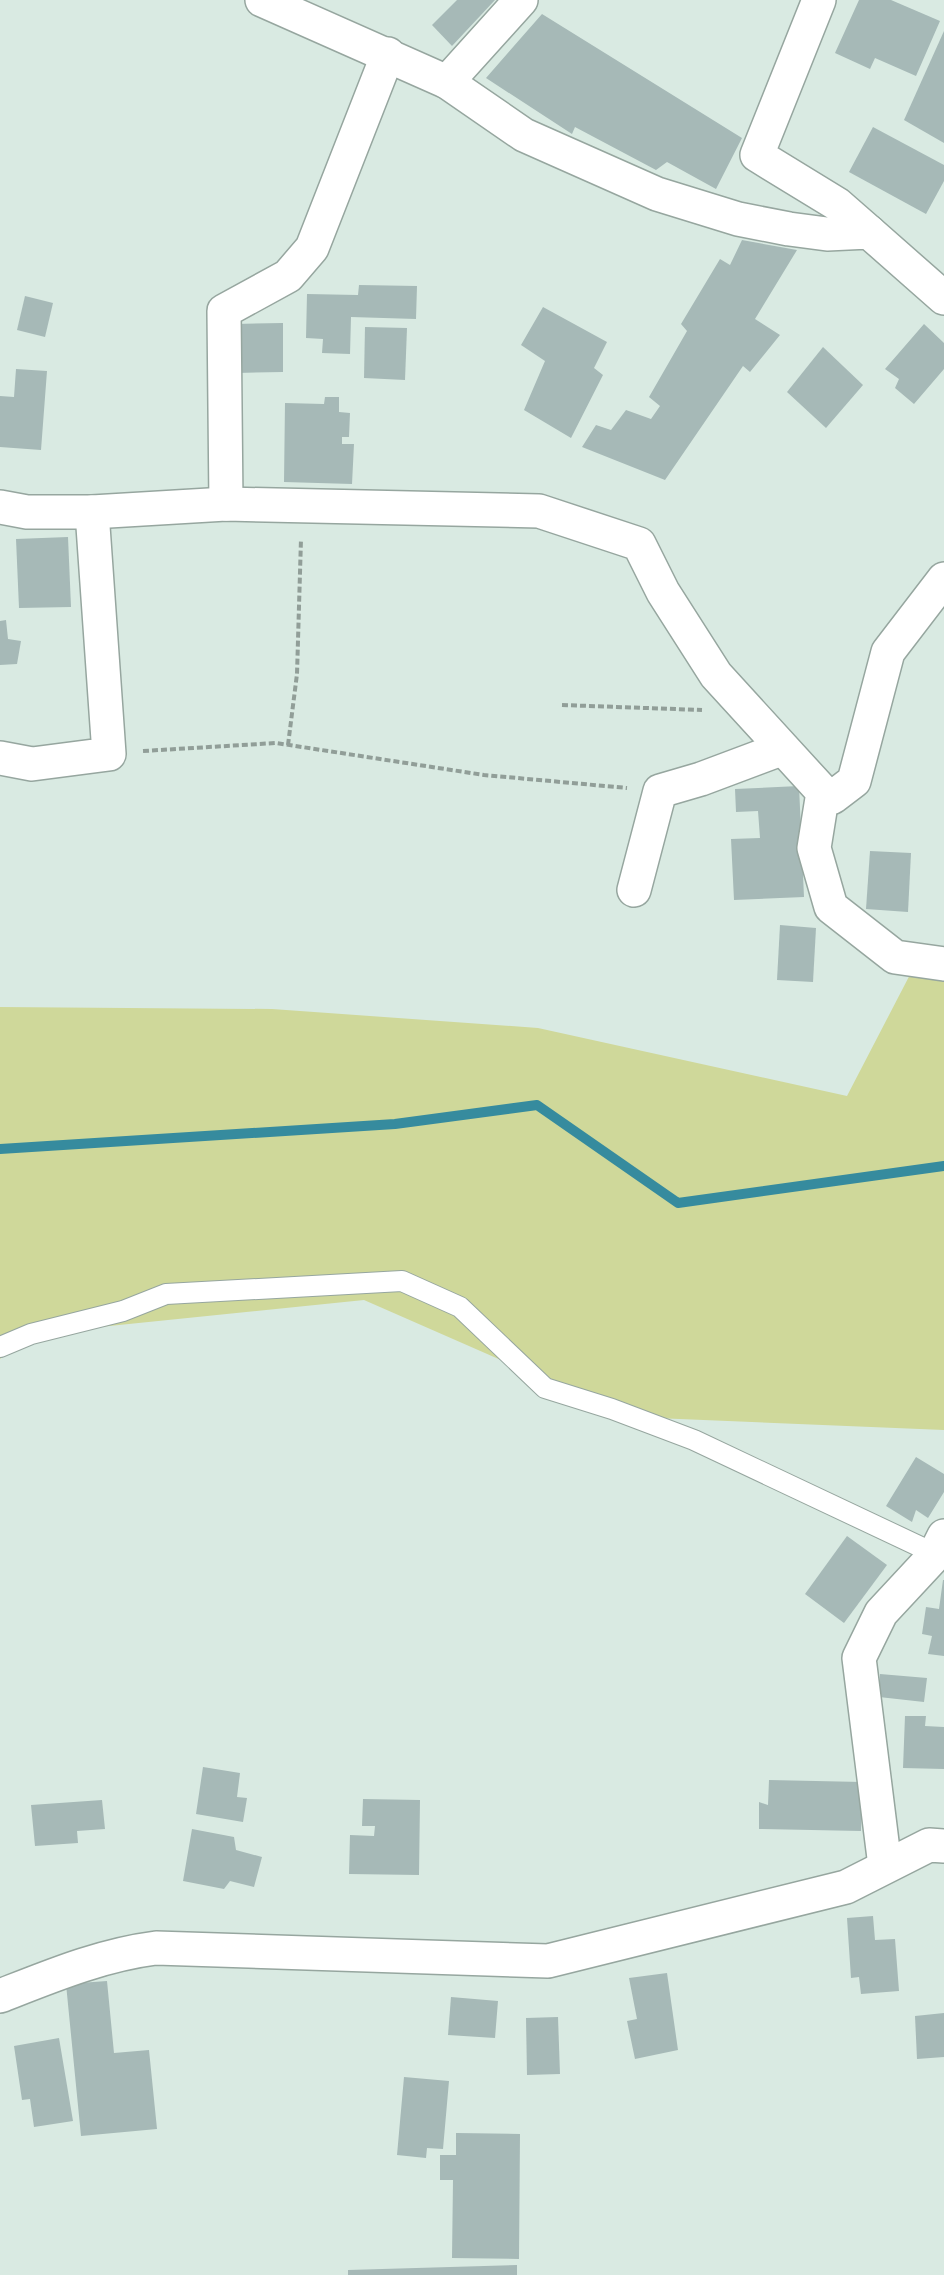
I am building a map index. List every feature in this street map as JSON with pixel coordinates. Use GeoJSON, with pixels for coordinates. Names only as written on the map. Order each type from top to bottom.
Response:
{"type":"FeatureCollection","features":[{"type":"Feature","properties":{"kind":"street"},"geometry":{"type":"LineString","coordinates":[[262,0],[447,82],[524,135],[657,194],[738,219],[789,229],[827,234],[869,232]]}},
{"type":"Feature","properties":{"kind":"street"},"geometry":{"type":"LineString","coordinates":[[447,82],[522,0]]}},
{"type":"Feature","properties":{"kind":"street"},"geometry":{"type":"LineString","coordinates":[[819,0],[757,155],[837,204],[944,298]]}},
{"type":"Feature","properties":{"kind":"street"},"geometry":{"type":"LineString","coordinates":[[226,504],[224,311],[288,276],[312,248],[387,54]]}},
{"type":"Feature","properties":{"kind":"street"},"geometry":{"type":"LineString","coordinates":[[0,507],[27,512],[92,512],[226,504],[539,510],[639,544],[663,592],[716,675],[823,792],[833,797],[854,781],[888,651],[944,579]]}},
{"type":"Feature","properties":{"kind":"street"},"geometry":{"type":"LineString","coordinates":[[0,758],[32,764],[110,754],[92,512]]}},
{"type":"Feature","properties":{"kind":"street"},"geometry":{"type":"LineString","coordinates":[[634,890],[660,791],[701,779],[781,748]]}},
{"type":"Feature","properties":{"kind":"street"},"geometry":{"type":"LineString","coordinates":[[823,792],[814,848],[831,907],[895,957],[944,964]]}},
{"type":"Feature","properties":{"kind":"street"},"geometry":{"type":"LineString","coordinates":[[885,1866],[859,1658],[881,1613],[941,1550]]}},
{"type":"Feature","properties":{"kind":"street"},"geometry":{"type":"LineString","coordinates":[[0,1996],[75,1967],[133,1951],[156,1948],[548,1961],[846,1887],[929,1845],[944,1846]]}},
{"type":"Feature","properties":{"kind":"lane"},"geometry":{"type":"LineString","coordinates":[[0,1347],[31,1334],[123,1311],[166,1294],[402,1281],[460,1307],[545,1388],[612,1409],[693,1440],[941,1550]]}},
{"type":"Feature","properties":{"kind":"path"},"geometry":{"type":"LineString","coordinates":[[288,745],[297,674],[303,506]]}},
{"type":"Feature","properties":{"kind":"path"},"geometry":{"type":"LineString","coordinates":[[562,705],[750,712]]}},
{"type":"Feature","properties":{"kind":"path"},"geometry":{"type":"LineString","coordinates":[[110,754],[276,742],[484,775],[660,791]]}},
{"type":"Feature","properties":{"kind":"green space"},"geometry":{"type":"Polygon","coordinates":[[[915,965],[944,975],[944,1430],[631,1417],[364,1300],[31,1334],[0,1359],[0,1007],[272,1009],[538,1028],[847,1096],[915,965]]]}},
{"type":"Feature","properties":{"kind":"building"},"geometry":{"type":"Polygon","coordinates":[[[457,0],[495,0],[452,46],[432,25],[457,0]]]}},
{"type":"Feature","properties":{"kind":"building"},"geometry":{"type":"Polygon","coordinates":[[[859,0],[891,0],[940,21],[916,76],[875,58],[870,69],[835,53],[859,0]]]}},
{"type":"Feature","properties":{"kind":"building"},"geometry":{"type":"Polygon","coordinates":[[[542,14],[742,138],[716,189],[667,162],[656,170],[575,127],[572,134],[486,78],[542,14]]]}},
{"type":"Feature","properties":{"kind":"building"},"geometry":{"type":"Polygon","coordinates":[[[944,31],[944,143],[904,120],[944,31]]]}},
{"type":"Feature","properties":{"kind":"building"},"geometry":{"type":"Polygon","coordinates":[[[873,127],[944,165],[944,181],[926,214],[849,172],[873,127]]]}},
{"type":"Feature","properties":{"kind":"building"},"geometry":{"type":"Polygon","coordinates":[[[742,240],[797,250],[755,319],[780,335],[750,372],[743,366],[665,480],[582,447],[596,425],[611,430],[626,410],[651,419],[660,406],[649,397],[687,331],[681,324],[720,259],[730,265],[742,240]]]}},
{"type":"Feature","properties":{"kind":"building"},"geometry":{"type":"Polygon","coordinates":[[[359,285],[417,286],[416,319],[351,317],[350,354],[322,353],[323,339],[306,338],[307,294],[358,295],[359,285]]]}},
{"type":"Feature","properties":{"kind":"building"},"geometry":{"type":"Polygon","coordinates":[[[25,296],[53,303],[45,337],[17,330],[25,296]]]}},
{"type":"Feature","properties":{"kind":"building"},"geometry":{"type":"Polygon","coordinates":[[[543,307],[607,342],[594,368],[603,375],[571,438],[524,410],[545,361],[521,345],[543,307]]]}},
{"type":"Feature","properties":{"kind":"building"},"geometry":{"type":"Polygon","coordinates":[[[283,323],[283,372],[236,373],[235,324],[283,323]]]}},
{"type":"Feature","properties":{"kind":"building"},"geometry":{"type":"Polygon","coordinates":[[[924,324],[944,343],[944,369],[914,404],[895,388],[899,379],[885,369],[924,324]]]}},
{"type":"Feature","properties":{"kind":"building"},"geometry":{"type":"Polygon","coordinates":[[[365,327],[407,328],[405,380],[364,378],[365,327]]]}},
{"type":"Feature","properties":{"kind":"building"},"geometry":{"type":"Polygon","coordinates":[[[823,347],[863,385],[826,428],[787,392],[823,347]]]}},
{"type":"Feature","properties":{"kind":"building"},"geometry":{"type":"Polygon","coordinates":[[[16,369],[47,371],[41,450],[0,447],[0,396],[14,397],[16,369]]]}},
{"type":"Feature","properties":{"kind":"building"},"geometry":{"type":"Polygon","coordinates":[[[325,397],[339,397],[339,412],[350,413],[349,437],[342,437],[342,444],[354,444],[352,484],[284,482],[285,403],[324,404],[325,397]]]}},
{"type":"Feature","properties":{"kind":"building"},"geometry":{"type":"Polygon","coordinates":[[[68,537],[71,607],[19,608],[16,539],[68,537]]]}},
{"type":"Feature","properties":{"kind":"building"},"geometry":{"type":"Polygon","coordinates":[[[6,620],[8,639],[21,641],[17,664],[0,665],[0,621],[6,620]]]}},
{"type":"Feature","properties":{"kind":"building"},"geometry":{"type":"Polygon","coordinates":[[[799,786],[804,897],[734,900],[731,839],[760,838],[758,811],[736,812],[735,789],[799,786]]]}},
{"type":"Feature","properties":{"kind":"building"},"geometry":{"type":"Polygon","coordinates":[[[870,851],[911,853],[908,912],[866,909],[870,851]]]}},
{"type":"Feature","properties":{"kind":"building"},"geometry":{"type":"Polygon","coordinates":[[[780,925],[816,928],[813,982],[777,980],[780,925]]]}},
{"type":"Feature","properties":{"kind":"building"},"geometry":{"type":"Polygon","coordinates":[[[916,1457],[944,1474],[944,1492],[928,1518],[916,1510],[912,1522],[886,1506],[916,1457]]]}},
{"type":"Feature","properties":{"kind":"building"},"geometry":{"type":"Polygon","coordinates":[[[847,1536],[887,1565],[844,1623],[805,1594],[847,1536]]]}},
{"type":"Feature","properties":{"kind":"building"},"geometry":{"type":"Polygon","coordinates":[[[943,1580],[944,1656],[928,1654],[932,1636],[922,1634],[926,1607],[939,1609],[943,1580]]]}},
{"type":"Feature","properties":{"kind":"building"},"geometry":{"type":"Polygon","coordinates":[[[880,1674],[927,1678],[924,1702],[879,1697],[880,1674]]]}},
{"type":"Feature","properties":{"kind":"building"},"geometry":{"type":"Polygon","coordinates":[[[905,1716],[926,1716],[925,1726],[944,1727],[944,1769],[903,1768],[905,1716]]]}},
{"type":"Feature","properties":{"kind":"building"},"geometry":{"type":"Polygon","coordinates":[[[203,1767],[240,1773],[237,1797],[247,1798],[243,1822],[196,1814],[203,1767]]]}},
{"type":"Feature","properties":{"kind":"building"},"geometry":{"type":"Polygon","coordinates":[[[769,1780],[862,1782],[861,1831],[759,1829],[759,1802],[768,1805],[769,1780]]]}},
{"type":"Feature","properties":{"kind":"building"},"geometry":{"type":"Polygon","coordinates":[[[363,1799],[420,1800],[419,1875],[349,1874],[350,1835],[374,1836],[375,1826],[362,1826],[363,1799]]]}},
{"type":"Feature","properties":{"kind":"building"},"geometry":{"type":"Polygon","coordinates":[[[102,1800],[105,1829],[77,1831],[78,1843],[35,1846],[31,1805],[102,1800]]]}},
{"type":"Feature","properties":{"kind":"building"},"geometry":{"type":"Polygon","coordinates":[[[192,1829],[234,1837],[236,1850],[262,1857],[254,1887],[230,1881],[224,1889],[183,1881],[192,1829]]]}},
{"type":"Feature","properties":{"kind":"building"},"geometry":{"type":"Polygon","coordinates":[[[873,1916],[875,1940],[895,1939],[899,1991],[861,1994],[859,1977],[851,1978],[847,1918],[873,1916]]]}},
{"type":"Feature","properties":{"kind":"building"},"geometry":{"type":"Polygon","coordinates":[[[667,1973],[678,2050],[635,2059],[627,2021],[637,2019],[629,1978],[667,1973]]]}},
{"type":"Feature","properties":{"kind":"building"},"geometry":{"type":"Polygon","coordinates":[[[107,1981],[114,2053],[149,2050],[157,2129],[81,2136],[66,1984],[107,1981]]]}},
{"type":"Feature","properties":{"kind":"building"},"geometry":{"type":"Polygon","coordinates":[[[451,1997],[498,2001],[495,2038],[448,2035],[451,1997]]]}},
{"type":"Feature","properties":{"kind":"building"},"geometry":{"type":"Polygon","coordinates":[[[944,2013],[944,2057],[917,2059],[915,2016],[944,2013]]]}},
{"type":"Feature","properties":{"kind":"building"},"geometry":{"type":"Polygon","coordinates":[[[558,2017],[560,2074],[527,2075],[526,2018],[558,2017]]]}},
{"type":"Feature","properties":{"kind":"building"},"geometry":{"type":"Polygon","coordinates":[[[59,2038],[73,2121],[34,2127],[30,2099],[22,2100],[14,2046],[59,2038]]]}},
{"type":"Feature","properties":{"kind":"building"},"geometry":{"type":"Polygon","coordinates":[[[404,2077],[449,2081],[443,2149],[427,2148],[426,2158],[397,2155],[404,2077]]]}},
{"type":"Feature","properties":{"kind":"building"},"geometry":{"type":"Polygon","coordinates":[[[456,2133],[520,2134],[519,2259],[452,2258],[453,2180],[440,2180],[440,2155],[456,2155],[456,2133]]]}},
{"type":"Feature","properties":{"kind":"building"},"geometry":{"type":"Polygon","coordinates":[[[517,2265],[517,2275],[348,2275],[348,2270],[517,2265]]]}},
{"type":"Feature","properties":{"kind":"waterway"},"geometry":{"type":"LineString","coordinates":[[0,1149],[395,1124],[537,1105],[678,1203],[944,1166]]}}]}
